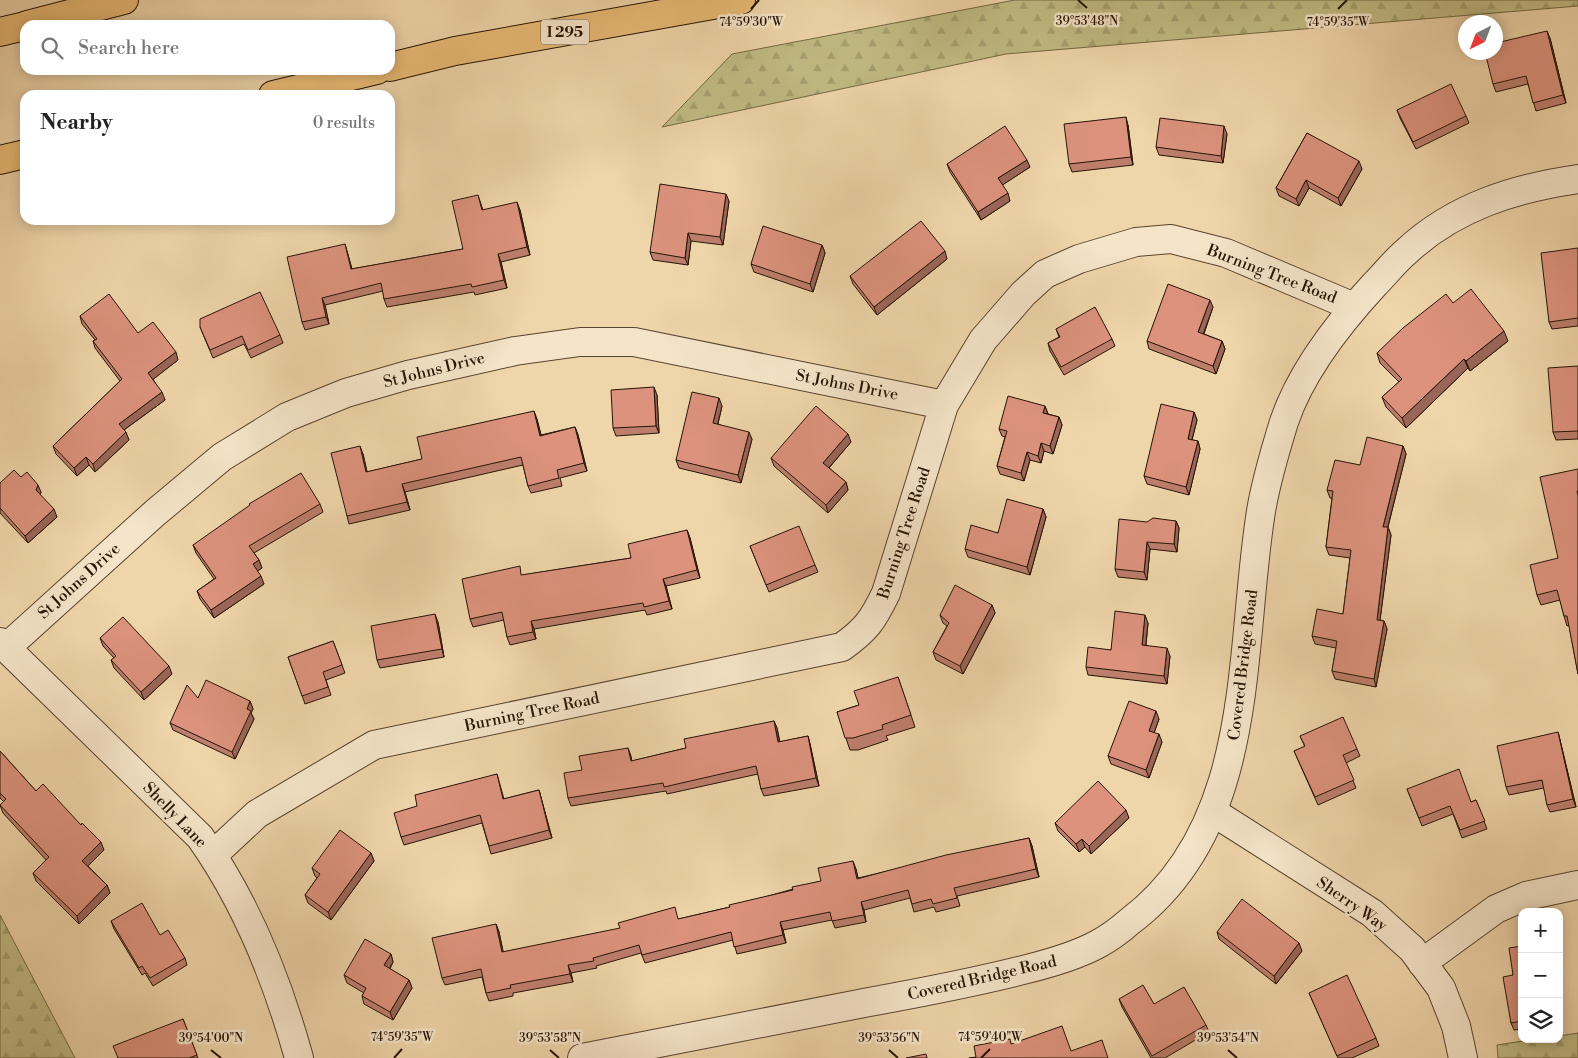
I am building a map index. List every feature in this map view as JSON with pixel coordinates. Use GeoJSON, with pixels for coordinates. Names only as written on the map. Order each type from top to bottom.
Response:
{"type":"FeatureCollection","features":[{"type":"Feature","properties":{"kind":"highway"},"geometry":{"type":"LineString","coordinates":[[46,20],[124,0]]}},
{"type":"Feature","properties":{"kind":"highway","name":"I 295"},"geometry":{"type":"LineString","coordinates":[[395,66],[455,51],[741,0]]}},
{"type":"Feature","properties":{"kind":"highway"},"geometry":{"type":"LineString","coordinates":[[0,32],[20,27]]}},
{"type":"Feature","properties":{"kind":"highway"},"geometry":{"type":"LineString","coordinates":[[293,90],[356,75]]}},
{"type":"Feature","properties":{"kind":"highway"},"geometry":{"type":"LineString","coordinates":[[0,160],[20,155]]}},
{"type":"Feature","properties":{"kind":"street","name":"Covered Bridge Road"},"geometry":{"type":"LineString","coordinates":[[582,1058],[986,980],[1062,960],[1099,944],[1133,920],[1166,888],[1193,850],[1213,812],[1228,766],[1240,708],[1260,514],[1285,421],[1305,376],[1354,307],[1407,251],[1447,220],[1488,200],[1550,183],[1578,179]]}},
{"type":"Feature","properties":{"kind":"street","name":"Burning Tree Road"},"geometry":{"type":"LineString","coordinates":[[213,855],[257,814],[374,745],[842,647],[862,632],[874,618],[886,593],[944,405],[983,340],[1023,294],[1045,274],[1079,259],[1136,242],[1171,239],[1226,253],[1354,307]]}},
{"type":"Feature","properties":{"kind":"street","name":"St Johns Drive"},"geometry":{"type":"LineString","coordinates":[[3,645],[222,457],[287,418],[346,393],[408,375],[515,351],[580,342],[634,342],[944,405]]}},
{"type":"Feature","properties":{"kind":"street","name":"Shelly Lane"},"geometry":{"type":"LineString","coordinates":[[3,645],[200,837],[213,855],[259,946],[290,1023],[299,1058]]}},
{"type":"Feature","properties":{"kind":"street","name":"Sherry Way"},"geometry":{"type":"LineString","coordinates":[[1213,812],[1372,913],[1412,950],[1441,988],[1456,1026],[1463,1058]]}},
{"type":"Feature","properties":{"kind":"street"},"geometry":{"type":"LineString","coordinates":[[1422,964],[1496,909],[1526,896],[1578,884]]}},
{"type":"Feature","properties":{"kind":"green space"},"geometry":{"type":"Polygon","coordinates":[[[1015,0],[1578,0],[1578,6],[1006,54],[662,127],[732,54],[1015,0]]]}},
{"type":"Feature","properties":{"kind":"green space"},"geometry":{"type":"Polygon","coordinates":[[[0,915],[75,1058],[0,1058],[0,915]]]}},
{"type":"Feature","properties":{"kind":"green space"},"geometry":{"type":"Polygon","coordinates":[[[1578,1033],[1578,1058],[1498,1058],[1497,1045],[1518,1042],[1563,1043],[1563,1035],[1578,1033]]]}},
{"type":"Feature","properties":{"kind":"building"},"geometry":{"type":"Polygon","coordinates":[[[1547,31],[1563,95],[1533,103],[1526,76],[1493,84],[1487,60],[1503,60],[1503,41],[1547,31]]]}},
{"type":"Feature","properties":{"kind":"building"},"geometry":{"type":"Polygon","coordinates":[[[1451,84],[1466,116],[1413,142],[1397,110],[1451,84]]]}},
{"type":"Feature","properties":{"kind":"building"},"geometry":{"type":"Polygon","coordinates":[[[1126,117],[1131,157],[1069,164],[1064,124],[1126,117]]]}},
{"type":"Feature","properties":{"kind":"building"},"geometry":{"type":"Polygon","coordinates":[[[1160,118],[1224,126],[1221,156],[1156,147],[1160,118]]]}},
{"type":"Feature","properties":{"kind":"building"},"geometry":{"type":"Polygon","coordinates":[[[1005,126],[1027,160],[998,178],[1008,193],[978,212],[947,164],[1005,126]]]}},
{"type":"Feature","properties":{"kind":"building"},"geometry":{"type":"Polygon","coordinates":[[[1307,133],[1359,161],[1338,198],[1306,180],[1296,199],[1276,188],[1307,133]]]}},
{"type":"Feature","properties":{"kind":"building"},"geometry":{"type":"Polygon","coordinates":[[[660,184],[726,194],[720,237],[688,233],[685,258],[650,252],[660,184]]]}},
{"type":"Feature","properties":{"kind":"building"},"geometry":{"type":"Polygon","coordinates":[[[478,195],[482,210],[517,202],[527,247],[498,254],[504,280],[472,287],[471,284],[384,299],[381,283],[322,298],[326,317],[302,322],[287,257],[345,244],[351,269],[463,249],[452,201],[478,195]]]}},
{"type":"Feature","properties":{"kind":"building"},"geometry":{"type":"Polygon","coordinates":[[[921,221],[945,251],[874,307],[850,276],[921,221]]]}},
{"type":"Feature","properties":{"kind":"building"},"geometry":{"type":"Polygon","coordinates":[[[763,226],[822,245],[810,284],[751,264],[763,226]]]}},
{"type":"Feature","properties":{"kind":"building"},"geometry":{"type":"Polygon","coordinates":[[[1578,248],[1578,318],[1549,322],[1541,253],[1578,248]]]}},
{"type":"Feature","properties":{"kind":"building"},"geometry":{"type":"Polygon","coordinates":[[[1168,284],[1210,300],[1198,332],[1222,341],[1213,366],[1147,341],[1168,284]]]}},
{"type":"Feature","properties":{"kind":"building"},"geometry":{"type":"Polygon","coordinates":[[[1471,289],[1504,331],[1466,361],[1464,359],[1402,418],[1382,397],[1402,379],[1377,353],[1403,328],[1446,294],[1453,303],[1471,289]]]}},
{"type":"Feature","properties":{"kind":"building"},"geometry":{"type":"Polygon","coordinates":[[[260,292],[280,335],[248,350],[242,336],[210,350],[200,327],[200,319],[260,292]]]}},
{"type":"Feature","properties":{"kind":"building"},"geometry":{"type":"Polygon","coordinates":[[[109,294],[138,333],[153,322],[176,352],[148,373],[162,392],[119,424],[126,432],[93,464],[86,457],[74,468],[53,446],[122,379],[93,341],[97,339],[80,316],[109,294]]]}},
{"type":"Feature","properties":{"kind":"building"},"geometry":{"type":"Polygon","coordinates":[[[1095,307],[1112,339],[1061,367],[1048,343],[1060,337],[1056,329],[1095,307]]]}},
{"type":"Feature","properties":{"kind":"building"},"geometry":{"type":"Polygon","coordinates":[[[1578,366],[1578,431],[1553,432],[1548,368],[1578,366]]]}},
{"type":"Feature","properties":{"kind":"building"},"geometry":{"type":"Polygon","coordinates":[[[654,387],[656,426],[613,428],[611,390],[654,387]]]}},
{"type":"Feature","properties":{"kind":"building"},"geometry":{"type":"Polygon","coordinates":[[[692,392],[719,398],[713,423],[749,432],[738,475],[676,460],[692,392]]]}},
{"type":"Feature","properties":{"kind":"building"},"geometry":{"type":"Polygon","coordinates":[[[1008,396],[1045,406],[1043,413],[1059,417],[1050,446],[1041,443],[1038,456],[1027,452],[1021,473],[997,466],[1007,431],[999,429],[1008,396]]]}},
{"type":"Feature","properties":{"kind":"building"},"geometry":{"type":"Polygon","coordinates":[[[1161,404],[1194,412],[1188,439],[1198,441],[1186,487],[1144,476],[1161,404]]]}},
{"type":"Feature","properties":{"kind":"building"},"geometry":{"type":"Polygon","coordinates":[[[816,406],[848,434],[823,463],[846,482],[826,505],[771,458],[816,406]]]}},
{"type":"Feature","properties":{"kind":"building"},"geometry":{"type":"Polygon","coordinates":[[[534,411],[540,436],[575,427],[584,463],[557,470],[559,478],[528,486],[521,457],[402,484],[407,502],[347,516],[331,453],[360,446],[366,472],[422,459],[417,437],[534,411]]]}},
{"type":"Feature","properties":{"kind":"building"},"geometry":{"type":"Polygon","coordinates":[[[1367,437],[1403,446],[1383,527],[1388,527],[1377,620],[1384,621],[1374,679],[1332,671],[1337,641],[1312,636],[1317,609],[1343,614],[1351,550],[1326,547],[1333,491],[1327,490],[1335,460],[1360,465],[1367,437]]]}},
{"type":"Feature","properties":{"kind":"building"},"geometry":{"type":"Polygon","coordinates":[[[1578,469],[1578,674],[1567,616],[1564,616],[1557,590],[1537,595],[1530,565],[1558,558],[1540,477],[1578,469]]]}},
{"type":"Feature","properties":{"kind":"building"},"geometry":{"type":"Polygon","coordinates":[[[14,470],[21,477],[27,472],[38,485],[36,490],[54,509],[25,536],[0,508],[0,483],[14,470]]]}},
{"type":"Feature","properties":{"kind":"building"},"geometry":{"type":"Polygon","coordinates":[[[301,473],[320,504],[249,546],[259,560],[253,564],[261,576],[211,610],[197,591],[216,578],[193,545],[249,504],[301,473]]]}},
{"type":"Feature","properties":{"kind":"building"},"geometry":{"type":"Polygon","coordinates":[[[1007,499],[1043,509],[1027,567],[965,549],[971,525],[998,533],[1007,499]]]}},
{"type":"Feature","properties":{"kind":"building"},"geometry":{"type":"Polygon","coordinates":[[[1153,518],[1176,521],[1174,544],[1147,542],[1144,572],[1115,569],[1119,519],[1147,522],[1153,518]]]}},
{"type":"Feature","properties":{"kind":"building"},"geometry":{"type":"Polygon","coordinates":[[[799,526],[815,565],[766,585],[750,546],[799,526]]]}},
{"type":"Feature","properties":{"kind":"building"},"geometry":{"type":"Polygon","coordinates":[[[687,530],[697,570],[663,579],[669,601],[644,607],[643,603],[531,621],[533,632],[507,637],[502,612],[470,619],[462,579],[520,566],[521,575],[631,558],[628,544],[687,530]]]}},
{"type":"Feature","properties":{"kind":"building"},"geometry":{"type":"Polygon","coordinates":[[[955,585],[992,605],[960,666],[933,652],[949,623],[940,615],[955,585]]]}},
{"type":"Feature","properties":{"kind":"building"},"geometry":{"type":"Polygon","coordinates":[[[1115,611],[1145,615],[1142,645],[1167,648],[1164,676],[1086,667],[1088,647],[1111,650],[1115,611]]]}},
{"type":"Feature","properties":{"kind":"building"},"geometry":{"type":"Polygon","coordinates":[[[435,614],[442,649],[377,660],[371,626],[435,614]]]}},
{"type":"Feature","properties":{"kind":"building"},"geometry":{"type":"Polygon","coordinates":[[[123,617],[169,666],[141,692],[111,660],[116,656],[100,638],[123,617]]]}},
{"type":"Feature","properties":{"kind":"building"},"geometry":{"type":"Polygon","coordinates":[[[333,641],[342,665],[323,672],[328,687],[302,696],[288,657],[333,641]]]}},
{"type":"Feature","properties":{"kind":"building"},"geometry":{"type":"Polygon","coordinates":[[[898,677],[911,715],[882,725],[883,729],[853,738],[845,738],[837,712],[859,705],[854,691],[898,677]]]}},
{"type":"Feature","properties":{"kind":"building"},"geometry":{"type":"Polygon","coordinates":[[[206,680],[250,701],[247,709],[251,711],[232,752],[170,723],[187,685],[198,698],[206,680]]]}},
{"type":"Feature","properties":{"kind":"building"},"geometry":{"type":"Polygon","coordinates":[[[1129,701],[1156,711],[1149,731],[1159,734],[1146,770],[1108,756],[1129,701]]]}},
{"type":"Feature","properties":{"kind":"building"},"geometry":{"type":"Polygon","coordinates":[[[1343,717],[1357,749],[1343,755],[1354,780],[1315,797],[1294,751],[1305,746],[1300,736],[1343,717]]]}},
{"type":"Feature","properties":{"kind":"building"},"geometry":{"type":"Polygon","coordinates":[[[774,721],[778,742],[808,736],[816,778],[761,789],[756,766],[664,787],[663,783],[568,798],[564,773],[582,770],[579,756],[628,748],[631,761],[686,748],[684,739],[774,721]]]}},
{"type":"Feature","properties":{"kind":"building"},"geometry":{"type":"Polygon","coordinates":[[[1558,732],[1573,799],[1547,805],[1542,780],[1506,787],[1497,746],[1558,732]]]}},
{"type":"Feature","properties":{"kind":"building"},"geometry":{"type":"Polygon","coordinates":[[[0,751],[36,791],[43,784],[81,825],[82,823],[101,842],[82,861],[107,885],[77,916],[33,873],[49,857],[0,805],[6,799],[0,793],[0,751]]]}},
{"type":"Feature","properties":{"kind":"building"},"geometry":{"type":"Polygon","coordinates":[[[1459,769],[1471,802],[1476,800],[1485,821],[1460,830],[1450,806],[1419,818],[1407,789],[1459,769]]]}},
{"type":"Feature","properties":{"kind":"building"},"geometry":{"type":"Polygon","coordinates":[[[497,774],[503,799],[539,790],[549,830],[489,846],[480,815],[401,837],[394,813],[417,806],[415,795],[497,774]]]}},
{"type":"Feature","properties":{"kind":"building"},"geometry":{"type":"Polygon","coordinates":[[[1098,781],[1126,810],[1089,846],[1082,839],[1076,844],[1055,823],[1098,781]]]}},
{"type":"Feature","properties":{"kind":"building"},"geometry":{"type":"Polygon","coordinates":[[[340,830],[371,853],[328,912],[305,895],[320,874],[312,868],[340,830]]]}},
{"type":"Feature","properties":{"kind":"building"},"geometry":{"type":"Polygon","coordinates":[[[1029,838],[1036,869],[954,888],[957,898],[933,904],[931,899],[912,904],[908,890],[861,902],[864,915],[832,921],[830,912],[780,922],[783,935],[734,947],[731,932],[642,955],[639,945],[593,958],[594,961],[568,965],[570,974],[510,985],[511,988],[486,993],[481,969],[442,978],[432,938],[496,924],[502,952],[620,928],[618,923],[675,907],[678,919],[730,907],[729,905],[793,890],[792,887],[821,881],[818,868],[853,861],[857,879],[946,855],[1029,838]]]}},
{"type":"Feature","properties":{"kind":"building"},"geometry":{"type":"Polygon","coordinates":[[[1242,899],[1299,943],[1274,976],[1217,932],[1242,899]]]}},
{"type":"Feature","properties":{"kind":"building"},"geometry":{"type":"Polygon","coordinates":[[[142,903],[160,935],[168,930],[185,958],[150,978],[142,966],[139,968],[111,921],[142,903]]]}},
{"type":"Feature","properties":{"kind":"building"},"geometry":{"type":"Polygon","coordinates":[[[365,939],[391,954],[384,965],[409,980],[390,1012],[362,996],[366,988],[344,975],[365,939]]]}},
{"type":"Feature","properties":{"kind":"building"},"geometry":{"type":"Polygon","coordinates":[[[1518,947],[1518,1022],[1511,1023],[1503,977],[1513,975],[1509,948],[1518,947]]]}},
{"type":"Feature","properties":{"kind":"building"},"geometry":{"type":"Polygon","coordinates":[[[1347,975],[1376,1038],[1337,1056],[1309,993],[1347,975]]]}},
{"type":"Feature","properties":{"kind":"building"},"geometry":{"type":"Polygon","coordinates":[[[1143,985],[1154,1004],[1184,987],[1206,1025],[1152,1056],[1119,999],[1143,985]]]}},
{"type":"Feature","properties":{"kind":"building"},"geometry":{"type":"Polygon","coordinates":[[[183,1019],[197,1055],[189,1058],[118,1058],[113,1046],[183,1019]]]}},
{"type":"Feature","properties":{"kind":"building"},"geometry":{"type":"Polygon","coordinates":[[[1062,1026],[1071,1051],[1102,1040],[1108,1058],[969,1058],[976,1057],[974,1046],[1010,1039],[1011,1044],[1062,1026]]]}},
{"type":"Feature","properties":{"kind":"building"},"geometry":{"type":"Polygon","coordinates":[[[926,1054],[927,1058],[906,1058],[926,1054]]]}}]}
